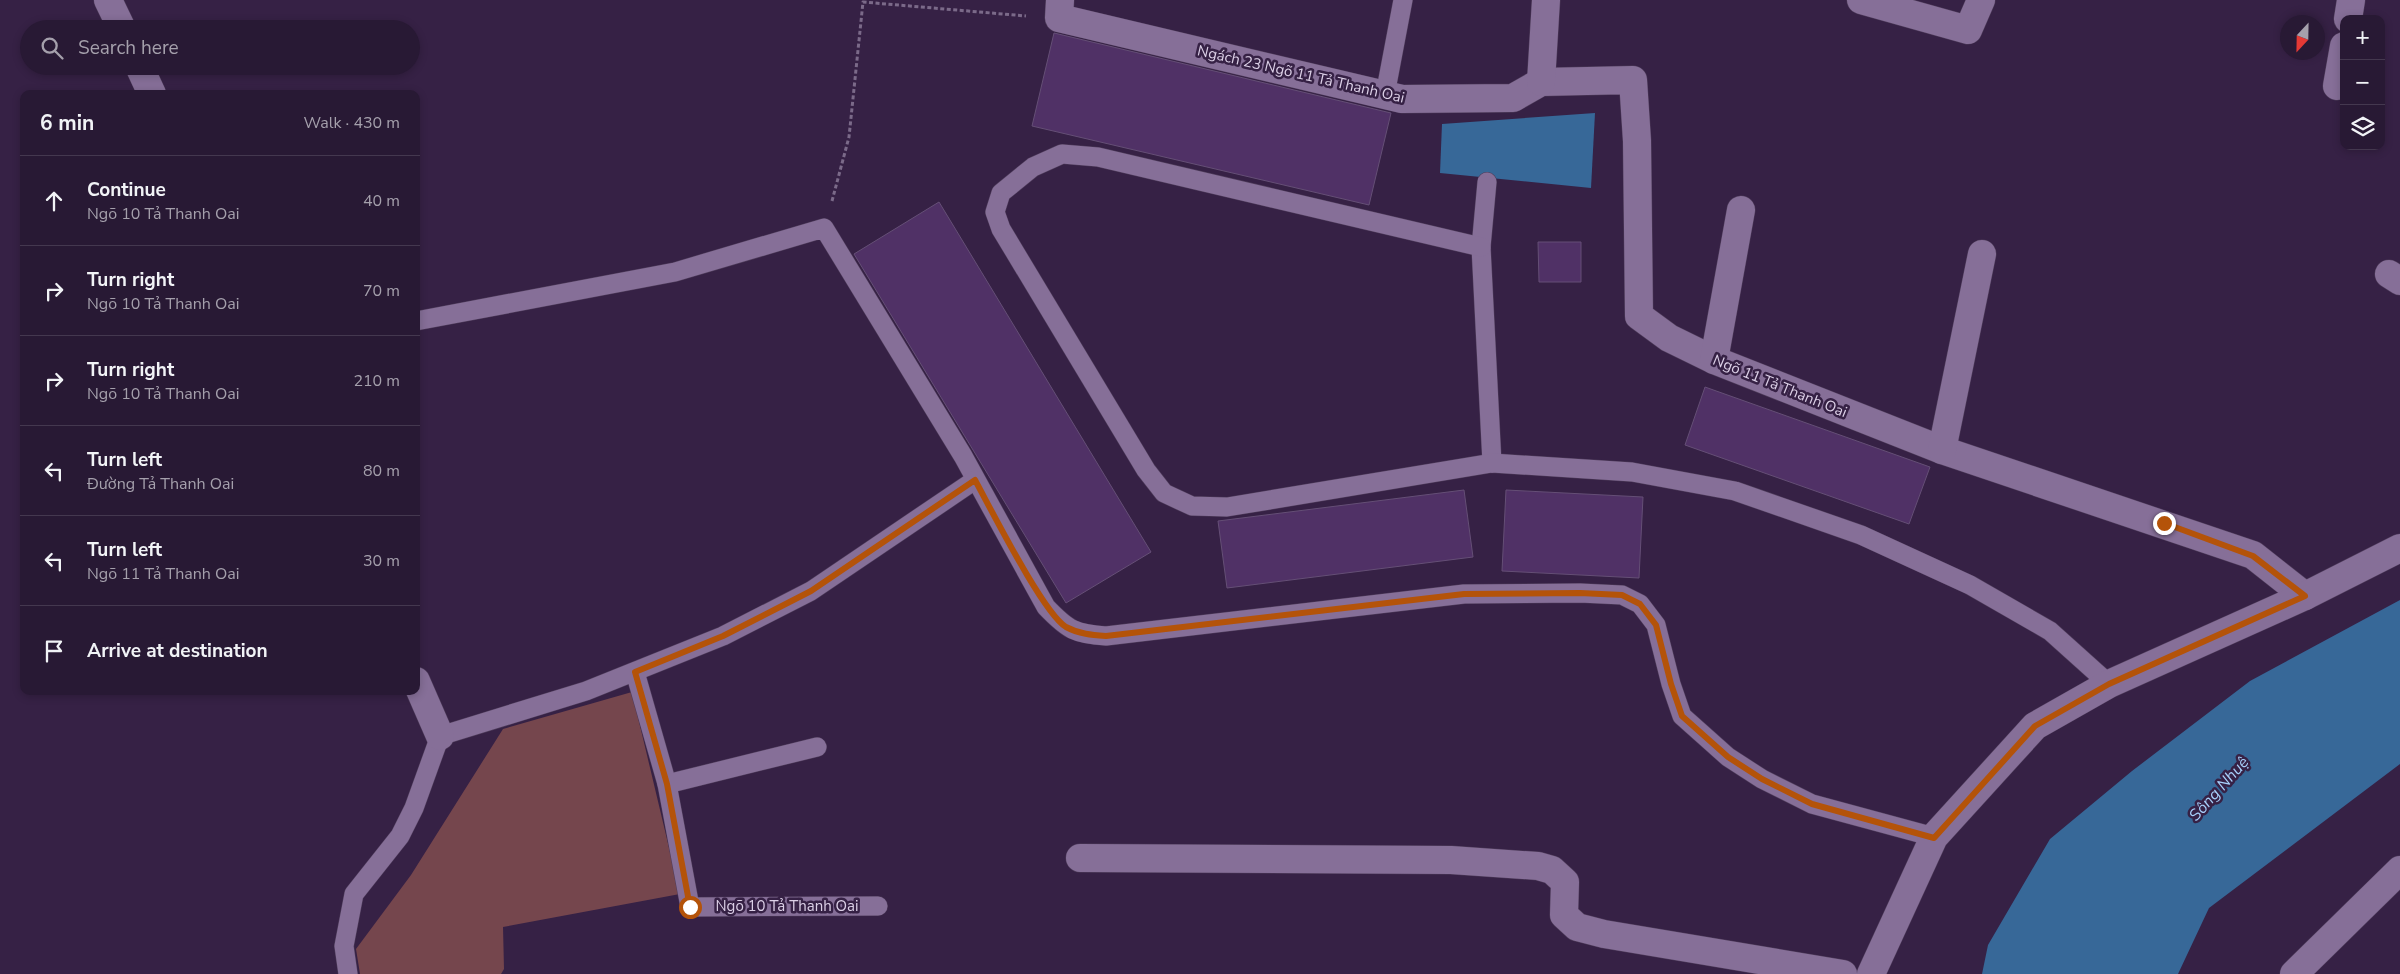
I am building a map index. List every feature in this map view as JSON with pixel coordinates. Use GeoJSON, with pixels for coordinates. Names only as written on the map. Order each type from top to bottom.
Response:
{"type":"FeatureCollection","features":[{"type":"Feature","properties":{"kind":"street"},"geometry":{"type":"LineString","coordinates":[[108,0],[118,20]]}},
{"type":"Feature","properties":{"kind":"street"},"geometry":{"type":"LineString","coordinates":[[1542,82],[1546,0]]}},
{"type":"Feature","properties":{"kind":"street"},"geometry":{"type":"LineString","coordinates":[[1861,0],[1968,30],[1980,0]]}},
{"type":"Feature","properties":{"kind":"street"},"geometry":{"type":"LineString","coordinates":[[2349,15],[2351,0]]}},
{"type":"Feature","properties":{"kind":"street","name":"Ngách 23 Ngõ 11 Tả Thanh Oai"},"geometry":{"type":"LineString","coordinates":[[1060,9],[1402,99],[1513,98],[1542,82]]}},
{"type":"Feature","properties":{"kind":"street"},"geometry":{"type":"LineString","coordinates":[[2337,86],[2342,60]]}},
{"type":"Feature","properties":{"kind":"street"},"geometry":{"type":"LineString","coordinates":[[143,75],[150,90]]}},
{"type":"Feature","properties":{"kind":"street","name":"Ngõ 11 Tả Thanh Oai"},"geometry":{"type":"LineString","coordinates":[[1542,82],[1633,80],[1638,142],[1639,316],[1669,338],[1714,360],[1942,450],[2253,556],[2305,596]]}},
{"type":"Feature","properties":{"kind":"street"},"geometry":{"type":"LineString","coordinates":[[1714,360],[1741,210]]}},
{"type":"Feature","properties":{"kind":"street"},"geometry":{"type":"LineString","coordinates":[[1942,450],[1982,254]]}},
{"type":"Feature","properties":{"kind":"street"},"geometry":{"type":"LineString","coordinates":[[1871,974],[1934,838],[2035,726],[2109,684],[2305,596],[2400,548]]}},
{"type":"Feature","properties":{"kind":"street"},"geometry":{"type":"LineString","coordinates":[[420,691],[440,736]]}},
{"type":"Feature","properties":{"kind":"street"},"geometry":{"type":"LineString","coordinates":[[1080,858],[1451,860],[1538,866],[1552,870],[1565,882],[1564,915],[1577,927],[1604,934],[1843,974]]}},
{"type":"Feature","properties":{"kind":"street"},"geometry":{"type":"LineString","coordinates":[[2294,974],[2400,870]]}},
{"type":"Feature","properties":{"kind":"lane"},"geometry":{"type":"LineString","coordinates":[[1385,95],[1403,0]]}},
{"type":"Feature","properties":{"kind":"lane"},"geometry":{"type":"LineString","coordinates":[[1481,247],[1098,157],[1062,154],[1033,167],[1001,194],[994,212],[1001,229],[1146,470],[1164,493],[1192,506],[1227,507],[1492,464],[1632,472],[1735,491],[1861,535],[1970,585],[2050,631],[2109,684]]}},
{"type":"Feature","properties":{"kind":"lane"},"geometry":{"type":"LineString","coordinates":[[1487,182],[1481,247],[1492,464]]}},
{"type":"Feature","properties":{"kind":"lane"},"geometry":{"type":"LineString","coordinates":[[420,320],[675,272],[824,228],[963,456],[1046,607],[1064,626],[1086,635],[1106,636],[1464,594],[1580,593],[1622,595],[1640,604],[1656,625],[1671,684],[1682,716],[1728,757],[1762,779],[1812,804],[1934,838]]}},
{"type":"Feature","properties":{"kind":"lane"},"geometry":{"type":"LineString","coordinates":[[348,974],[344,946],[354,894],[400,836],[414,808],[440,736],[586,691],[723,636],[811,591],[975,480]]}},
{"type":"Feature","properties":{"kind":"lane","name":"Ngõ 10 Tả Thanh Oai"},"geometry":{"type":"LineString","coordinates":[[635,672],[667,784],[690,907],[878,906]]}},
{"type":"Feature","properties":{"kind":"lane"},"geometry":{"type":"LineString","coordinates":[[667,784],[817,747]]}},
{"type":"Feature","properties":{"kind":"path"},"geometry":{"type":"LineString","coordinates":[[824,228],[849,137],[862,2],[1060,9]]}},
{"type":"Feature","properties":{"kind":"shaded area"},"geometry":{"type":"Polygon","coordinates":[[[632,692],[680,894],[503,927],[504,969],[501,974],[360,974],[356,949],[411,875],[503,729],[632,692]]]}},
{"type":"Feature","properties":{"kind":"water"},"geometry":{"type":"Polygon","coordinates":[[[1595,113],[1591,188],[1440,173],[1442,124],[1595,113]]]}},
{"type":"Feature","properties":{"kind":"water","name":"Sông Nhuệ"},"geometry":{"type":"Polygon","coordinates":[[[2400,600],[2400,764],[2209,908],[2178,974],[1982,974],[1988,945],[2050,839],[2132,771],[2250,681],[2400,600]]]}},
{"type":"Feature","properties":{"kind":"building"},"geometry":{"type":"Polygon","coordinates":[[[1054,33],[1391,113],[1369,205],[1032,126],[1054,33]]]}},
{"type":"Feature","properties":{"kind":"building"},"geometry":{"type":"Polygon","coordinates":[[[939,202],[1151,552],[1066,603],[854,254],[939,202]]]}},
{"type":"Feature","properties":{"kind":"building"},"geometry":{"type":"Polygon","coordinates":[[[1538,242],[1581,242],[1581,282],[1539,282],[1538,242]]]}},
{"type":"Feature","properties":{"kind":"building"},"geometry":{"type":"Polygon","coordinates":[[[1705,387],[1930,467],[1909,524],[1685,445],[1705,387]]]}},
{"type":"Feature","properties":{"kind":"building"},"geometry":{"type":"Polygon","coordinates":[[[1464,490],[1473,557],[1227,588],[1218,521],[1464,490]]]}},
{"type":"Feature","properties":{"kind":"building"},"geometry":{"type":"Polygon","coordinates":[[[1506,490],[1643,497],[1639,578],[1502,571],[1506,490]]]}},
{"type":"Feature","properties":{"kind":"route"},"geometry":{"type":"LineString","coordinates":[[690,907],[667,784],[635,672],[723,636],[811,591],[975,480],[1046,607],[1064,626],[1086,635],[1106,636],[1464,594],[1580,593],[1622,595],[1640,604],[1656,625],[1671,684],[1682,716],[1728,757],[1762,779],[1812,804],[1934,838],[2035,726],[2109,684],[2305,596],[2253,556],[2164,523]]}}]}
